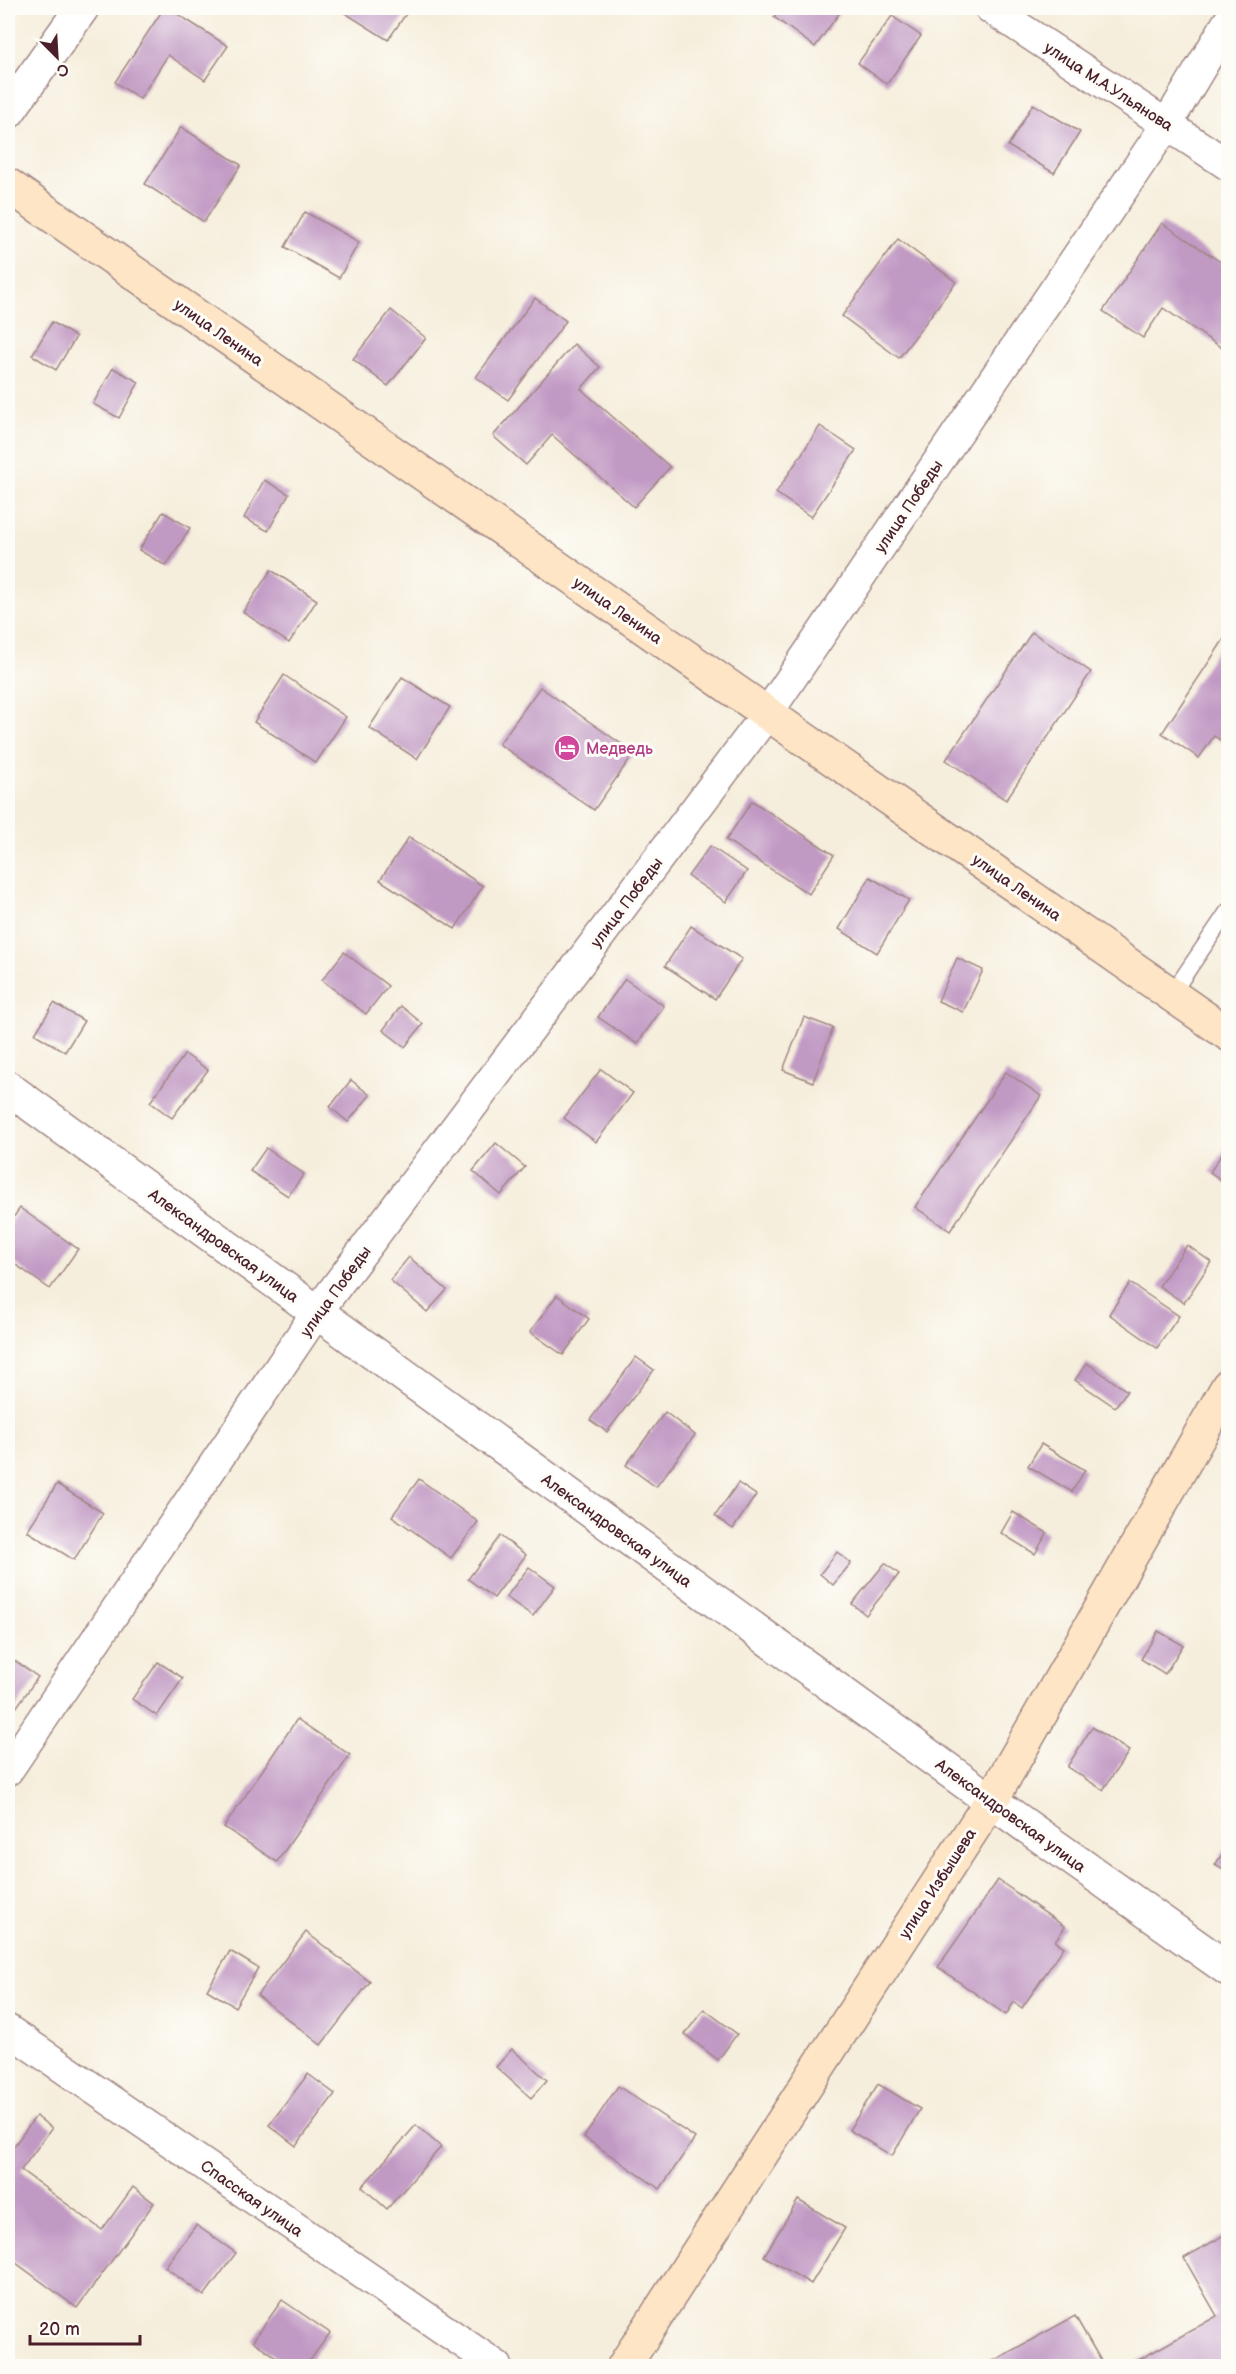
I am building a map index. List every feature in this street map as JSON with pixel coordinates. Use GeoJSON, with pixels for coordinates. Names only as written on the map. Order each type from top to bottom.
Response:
{"type":"FeatureCollection","features":[{"type":"Feature","properties":{"kind":"main road","name":"улица Ленина"},"geometry":{"type":"LineString","coordinates":[[8,185],[1228,1034]]}},
{"type":"Feature","properties":{"kind":"main road","name":"улица Избышева"},"geometry":{"type":"LineString","coordinates":[[624,2367],[991,1801],[1228,1386]]}},
{"type":"Feature","properties":{"kind":"street"},"geometry":{"type":"LineString","coordinates":[[8,112],[82,8]]}},
{"type":"Feature","properties":{"kind":"street","name":"улица М.А.Ульянова"},"geometry":{"type":"LineString","coordinates":[[990,8],[1228,165]]}},
{"type":"Feature","properties":{"kind":"street","name":"улица Победы"},"geometry":{"type":"LineString","coordinates":[[8,1770],[317,1312],[767,714],[1167,124],[1228,22]]}},
{"type":"Feature","properties":{"kind":"street","name":"Александровская улица"},"geometry":{"type":"LineString","coordinates":[[8,1088],[991,1801],[1228,1970]]}},
{"type":"Feature","properties":{"kind":"street","name":"Спасская улица"},"geometry":{"type":"LineString","coordinates":[[8,2030],[497,2367]]}},
{"type":"Feature","properties":{"kind":"lane"},"geometry":{"type":"LineString","coordinates":[[1171,995],[1228,911]]}},
{"type":"Feature","properties":{"kind":"building"},"geometry":{"type":"Polygon","coordinates":[[[164,8],[168,8],[228,46],[205,80],[168,55],[140,99],[115,82],[164,8]]]}},
{"type":"Feature","properties":{"kind":"building"},"geometry":{"type":"Polygon","coordinates":[[[337,8],[410,8],[388,40],[337,8]]]}},
{"type":"Feature","properties":{"kind":"building"},"geometry":{"type":"Polygon","coordinates":[[[781,8],[843,8],[815,47],[774,17],[781,8]]]}},
{"type":"Feature","properties":{"kind":"building"},"geometry":{"type":"Polygon","coordinates":[[[892,16],[921,36],[887,84],[858,63],[892,16]]]}},
{"type":"Feature","properties":{"kind":"building"},"geometry":{"type":"Polygon","coordinates":[[[1033,104],[1080,132],[1054,173],[1008,146],[1033,104]]]}},
{"type":"Feature","properties":{"kind":"building"},"geometry":{"type":"Polygon","coordinates":[[[181,127],[241,165],[204,222],[145,184],[181,127]]]}},
{"type":"Feature","properties":{"kind":"building"},"geometry":{"type":"Polygon","coordinates":[[[305,212],[359,242],[339,278],[285,247],[305,212]]]}},
{"type":"Feature","properties":{"kind":"building"},"geometry":{"type":"Polygon","coordinates":[[[1162,223],[1228,267],[1228,352],[1163,308],[1143,338],[1103,311],[1162,223]]]}},
{"type":"Feature","properties":{"kind":"building"},"geometry":{"type":"Polygon","coordinates":[[[898,239],[956,282],[899,358],[842,316],[898,239]]]}},
{"type":"Feature","properties":{"kind":"building"},"geometry":{"type":"Polygon","coordinates":[[[535,298],[566,321],[508,400],[476,377],[535,298]]]}},
{"type":"Feature","properties":{"kind":"building"},"geometry":{"type":"Polygon","coordinates":[[[391,310],[426,338],[388,386],[353,359],[391,310]]]}},
{"type":"Feature","properties":{"kind":"building"},"geometry":{"type":"Polygon","coordinates":[[[52,322],[76,337],[56,370],[32,355],[52,322]]]}},
{"type":"Feature","properties":{"kind":"building"},"geometry":{"type":"Polygon","coordinates":[[[574,344],[600,367],[581,389],[670,467],[634,507],[552,435],[526,465],[493,436],[574,344]]]}},
{"type":"Feature","properties":{"kind":"building"},"geometry":{"type":"Polygon","coordinates":[[[113,368],[139,382],[119,418],[93,404],[113,368]]]}},
{"type":"Feature","properties":{"kind":"building"},"geometry":{"type":"Polygon","coordinates":[[[820,426],[856,450],[811,517],[776,493],[820,426]]]}},
{"type":"Feature","properties":{"kind":"building"},"geometry":{"type":"Polygon","coordinates":[[[264,480],[289,494],[268,531],[244,518],[264,480]]]}},
{"type":"Feature","properties":{"kind":"building"},"geometry":{"type":"Polygon","coordinates":[[[163,512],[190,528],[166,566],[139,550],[163,512]]]}},
{"type":"Feature","properties":{"kind":"building"},"geometry":{"type":"Polygon","coordinates":[[[271,570],[317,600],[289,643],[243,612],[271,570]]]}},
{"type":"Feature","properties":{"kind":"building"},"geometry":{"type":"Polygon","coordinates":[[[1032,632],[1091,672],[1006,800],[946,760],[1032,632]]]}},
{"type":"Feature","properties":{"kind":"building"},"geometry":{"type":"Polygon","coordinates":[[[1228,633],[1228,745],[1214,736],[1199,758],[1162,733],[1228,633]]]}},
{"type":"Feature","properties":{"kind":"building"},"geometry":{"type":"Polygon","coordinates":[[[284,675],[346,717],[316,763],[254,722],[284,675]]]}},
{"type":"Feature","properties":{"kind":"building"},"geometry":{"type":"Polygon","coordinates":[[[402,677],[450,707],[417,759],[369,728],[402,677]]]}},
{"type":"Feature","properties":{"kind":"building","name":"Медведь"},"geometry":{"type":"Polygon","coordinates":[[[540,687],[634,753],[594,810],[499,744],[540,687]]]}},
{"type":"Feature","properties":{"kind":"building"},"geometry":{"type":"Polygon","coordinates":[[[752,801],[834,855],[809,894],[726,840],[752,801]]]}},
{"type":"Feature","properties":{"kind":"building"},"geometry":{"type":"Polygon","coordinates":[[[409,837],[483,886],[455,929],[380,880],[409,837]]]}},
{"type":"Feature","properties":{"kind":"building"},"geometry":{"type":"Polygon","coordinates":[[[710,846],[747,871],[726,902],[688,876],[710,846]]]}},
{"type":"Feature","properties":{"kind":"building"},"geometry":{"type":"Polygon","coordinates":[[[870,877],[909,900],[877,953],[839,929],[870,877]]]}},
{"type":"Feature","properties":{"kind":"building"},"geometry":{"type":"Polygon","coordinates":[[[691,926],[742,959],[715,999],[665,966],[691,926]]]}},
{"type":"Feature","properties":{"kind":"building"},"geometry":{"type":"Polygon","coordinates":[[[344,952],[388,986],[366,1014],[322,980],[344,952]]]}},
{"type":"Feature","properties":{"kind":"building"},"geometry":{"type":"Polygon","coordinates":[[[957,958],[983,970],[963,1012],[938,1001],[957,958]]]}},
{"type":"Feature","properties":{"kind":"building"},"geometry":{"type":"Polygon","coordinates":[[[625,979],[664,1006],[637,1044],[598,1017],[625,979]]]}},
{"type":"Feature","properties":{"kind":"building"},"geometry":{"type":"Polygon","coordinates":[[[54,1003],[84,1021],[65,1052],[35,1034],[54,1003]]]}},
{"type":"Feature","properties":{"kind":"building"},"geometry":{"type":"Polygon","coordinates":[[[401,1006],[423,1024],[405,1047],[383,1030],[401,1006]]]}},
{"type":"Feature","properties":{"kind":"building"},"geometry":{"type":"Polygon","coordinates":[[[804,1017],[833,1028],[813,1082],[783,1070],[804,1017]]]}},
{"type":"Feature","properties":{"kind":"building"},"geometry":{"type":"Polygon","coordinates":[[[185,1054],[208,1070],[172,1118],[150,1102],[185,1054]]]}},
{"type":"Feature","properties":{"kind":"building"},"geometry":{"type":"Polygon","coordinates":[[[601,1069],[633,1093],[596,1142],[564,1118],[601,1069]]]}},
{"type":"Feature","properties":{"kind":"building"},"geometry":{"type":"Polygon","coordinates":[[[1006,1072],[1041,1096],[950,1231],[915,1207],[1006,1072]]]}},
{"type":"Feature","properties":{"kind":"building"},"geometry":{"type":"Polygon","coordinates":[[[351,1080],[370,1095],[348,1122],[330,1107],[351,1080]]]}},
{"type":"Feature","properties":{"kind":"building"},"geometry":{"type":"Polygon","coordinates":[[[496,1143],[525,1167],[501,1195],[473,1171],[496,1143]]]}},
{"type":"Feature","properties":{"kind":"building"},"geometry":{"type":"Polygon","coordinates":[[[1228,1144],[1228,1185],[1210,1172],[1228,1144]]]}},
{"type":"Feature","properties":{"kind":"building"},"geometry":{"type":"Polygon","coordinates":[[[266,1148],[304,1174],[288,1196],[250,1171],[266,1148]]]}},
{"type":"Feature","properties":{"kind":"building"},"geometry":{"type":"Polygon","coordinates":[[[20,1208],[78,1249],[50,1289],[8,1259],[8,1225],[20,1208]]]}},
{"type":"Feature","properties":{"kind":"building"},"geometry":{"type":"Polygon","coordinates":[[[1187,1245],[1211,1262],[1184,1303],[1159,1286],[1187,1245]]]}},
{"type":"Feature","properties":{"kind":"building"},"geometry":{"type":"Polygon","coordinates":[[[409,1257],[447,1290],[427,1312],[390,1280],[409,1257]]]}},
{"type":"Feature","properties":{"kind":"building"},"geometry":{"type":"Polygon","coordinates":[[[1130,1283],[1179,1316],[1157,1348],[1109,1314],[1130,1283]]]}},
{"type":"Feature","properties":{"kind":"building"},"geometry":{"type":"Polygon","coordinates":[[[557,1295],[589,1319],[563,1355],[530,1332],[557,1295]]]}},
{"type":"Feature","properties":{"kind":"building"},"geometry":{"type":"Polygon","coordinates":[[[636,1357],[654,1370],[607,1432],[590,1420],[636,1357]]]}},
{"type":"Feature","properties":{"kind":"building"},"geometry":{"type":"Polygon","coordinates":[[[1087,1363],[1127,1391],[1115,1407],[1075,1380],[1087,1363]]]}},
{"type":"Feature","properties":{"kind":"building"},"geometry":{"type":"Polygon","coordinates":[[[665,1412],[695,1435],[656,1487],[626,1465],[665,1412]]]}},
{"type":"Feature","properties":{"kind":"building"},"geometry":{"type":"Polygon","coordinates":[[[1041,1444],[1085,1470],[1072,1492],[1028,1466],[1041,1444]]]}},
{"type":"Feature","properties":{"kind":"building"},"geometry":{"type":"Polygon","coordinates":[[[419,1479],[478,1522],[451,1558],[392,1516],[419,1479]]]}},
{"type":"Feature","properties":{"kind":"building"},"geometry":{"type":"Polygon","coordinates":[[[738,1483],[756,1495],[733,1529],[715,1516],[738,1483]]]}},
{"type":"Feature","properties":{"kind":"building"},"geometry":{"type":"Polygon","coordinates":[[[57,1484],[103,1513],[74,1560],[27,1531],[57,1484]]]}},
{"type":"Feature","properties":{"kind":"building"},"geometry":{"type":"Polygon","coordinates":[[[1013,1512],[1047,1533],[1035,1554],[1001,1533],[1013,1512]]]}},
{"type":"Feature","properties":{"kind":"building"},"geometry":{"type":"Polygon","coordinates":[[[500,1536],[526,1555],[494,1598],[468,1579],[500,1536]]]}},
{"type":"Feature","properties":{"kind":"building"},"geometry":{"type":"Polygon","coordinates":[[[837,1552],[851,1563],[833,1585],[820,1574],[837,1552]]]}},
{"type":"Feature","properties":{"kind":"building"},"geometry":{"type":"Polygon","coordinates":[[[885,1563],[899,1574],[866,1615],[852,1604],[885,1563]]]}},
{"type":"Feature","properties":{"kind":"building"},"geometry":{"type":"Polygon","coordinates":[[[529,1567],[555,1586],[533,1616],[506,1597],[529,1567]]]}},
{"type":"Feature","properties":{"kind":"building"},"geometry":{"type":"Polygon","coordinates":[[[1158,1631],[1183,1645],[1165,1674],[1141,1659],[1158,1631]]]}},
{"type":"Feature","properties":{"kind":"building"},"geometry":{"type":"Polygon","coordinates":[[[8,1656],[38,1677],[16,1708],[8,1702],[8,1656]]]}},
{"type":"Feature","properties":{"kind":"building"},"geometry":{"type":"Polygon","coordinates":[[[158,1662],[183,1678],[157,1716],[132,1699],[158,1662]]]}},
{"type":"Feature","properties":{"kind":"building"},"geometry":{"type":"Polygon","coordinates":[[[297,1719],[350,1755],[277,1862],[224,1827],[297,1719]]]}},
{"type":"Feature","properties":{"kind":"building"},"geometry":{"type":"Polygon","coordinates":[[[1092,1727],[1129,1751],[1103,1790],[1067,1767],[1092,1727]]]}},
{"type":"Feature","properties":{"kind":"building"},"geometry":{"type":"Polygon","coordinates":[[[1228,1845],[1228,1873],[1215,1865],[1228,1845]]]}},
{"type":"Feature","properties":{"kind":"building"},"geometry":{"type":"Polygon","coordinates":[[[998,1880],[1065,1927],[1055,1941],[1064,1947],[1022,2008],[1014,2002],[1006,2015],[938,1967],[998,1880]]]}},
{"type":"Feature","properties":{"kind":"building"},"geometry":{"type":"Polygon","coordinates":[[[306,1932],[370,1982],[321,2045],[257,1995],[306,1932]]]}},
{"type":"Feature","properties":{"kind":"building"},"geometry":{"type":"Polygon","coordinates":[[[230,1951],[258,1968],[235,2007],[207,1990],[230,1951]]]}},
{"type":"Feature","properties":{"kind":"building"},"geometry":{"type":"Polygon","coordinates":[[[704,2009],[737,2034],[718,2060],[685,2034],[704,2009]]]}},
{"type":"Feature","properties":{"kind":"building"},"geometry":{"type":"Polygon","coordinates":[[[512,2049],[547,2080],[531,2098],[496,2067],[512,2049]]]}},
{"type":"Feature","properties":{"kind":"building"},"geometry":{"type":"Polygon","coordinates":[[[308,2074],[335,2094],[296,2146],[269,2125],[308,2074]]]}},
{"type":"Feature","properties":{"kind":"building"},"geometry":{"type":"Polygon","coordinates":[[[878,2084],[920,2109],[892,2156],[849,2130],[878,2084]]]}},
{"type":"Feature","properties":{"kind":"building"},"geometry":{"type":"Polygon","coordinates":[[[618,2086],[695,2138],[660,2189],[584,2137],[618,2086]]]}},
{"type":"Feature","properties":{"kind":"building"},"geometry":{"type":"Polygon","coordinates":[[[36,2116],[52,2128],[21,2170],[102,2230],[133,2187],[154,2203],[77,2308],[8,2257],[8,2154],[36,2116]]]}},
{"type":"Feature","properties":{"kind":"building"},"geometry":{"type":"Polygon","coordinates":[[[416,2125],[441,2147],[387,2209],[362,2187],[416,2125]]]}},
{"type":"Feature","properties":{"kind":"building"},"geometry":{"type":"Polygon","coordinates":[[[798,2200],[845,2228],[811,2284],[764,2256],[798,2200]]]}},
{"type":"Feature","properties":{"kind":"building"},"geometry":{"type":"Polygon","coordinates":[[[196,2225],[236,2253],[204,2296],[165,2267],[196,2225]]]}},
{"type":"Feature","properties":{"kind":"building"},"geometry":{"type":"Polygon","coordinates":[[[1228,2233],[1228,2366],[1128,2366],[1217,2316],[1184,2258],[1228,2233]]]}},
{"type":"Feature","properties":{"kind":"building"},"geometry":{"type":"Polygon","coordinates":[[[282,2300],[330,2333],[306,2366],[289,2366],[253,2341],[282,2300]]]}},
{"type":"Feature","properties":{"kind":"building"},"geometry":{"type":"Polygon","coordinates":[[[1075,2316],[1104,2366],[996,2366],[993,2361],[1075,2316]]]}},
{"type":"Feature","properties":{"kind":"place","name":"Медведь"},"geometry":{"type":"Point","coordinates":[567,748]}}]}
